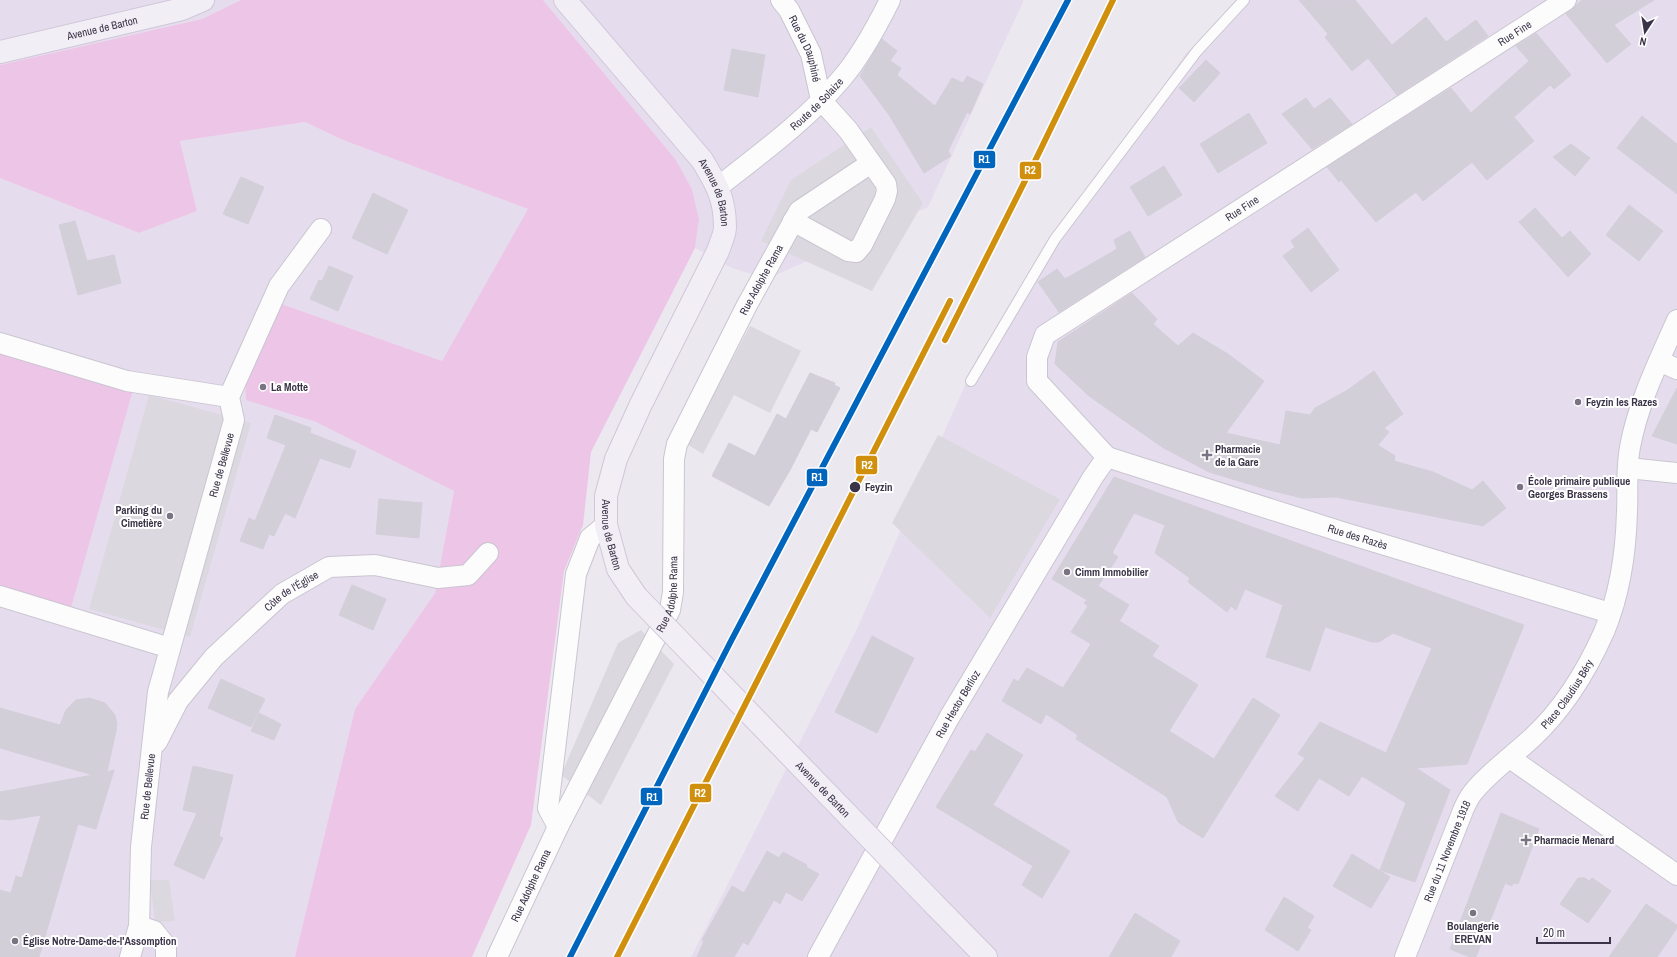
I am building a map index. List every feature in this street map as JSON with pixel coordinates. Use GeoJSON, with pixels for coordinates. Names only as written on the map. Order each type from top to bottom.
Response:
{"type":"FeatureCollection","features":[{"type":"Feature","properties":{"kind":"street","name":"Avenue de Barton"},"geometry":{"type":"LineString","coordinates":[[0,52],[182,9],[203,0]]}},
{"type":"Feature","properties":{"kind":"street","name":"Avenue de Barton"},"geometry":{"type":"LineString","coordinates":[[564,0],[702,160],[718,187],[723,206],[725,228],[718,251],[641,404],[616,459],[606,496],[606,525],[618,569],[636,596],[986,957]]}},
{"type":"Feature","properties":{"kind":"street","name":"Rue du Dauphiné"},"geometry":{"type":"LineString","coordinates":[[781,0],[788,10],[811,54],[821,100]]}},
{"type":"Feature","properties":{"kind":"street","name":"Route de Solaize"},"geometry":{"type":"LineString","coordinates":[[718,187],[771,145],[843,78],[876,28],[890,0]]}},
{"type":"Feature","properties":{"kind":"street","name":"Rue Fine"},"geometry":{"type":"LineString","coordinates":[[1107,457],[1036,381],[1037,357],[1045,335],[1566,0]]}},
{"type":"Feature","properties":{"kind":"street"},"geometry":{"type":"LineString","coordinates":[[793,221],[848,251],[856,252],[862,245],[885,199],[887,191],[886,184],[848,130],[821,100]]}},
{"type":"Feature","properties":{"kind":"street","name":"Rue Adolphe Rama"},"geometry":{"type":"LineString","coordinates":[[497,957],[558,827],[670,610],[673,592],[674,459],[677,444],[747,306],[799,211],[871,163]]}},
{"type":"Feature","properties":{"kind":"street"},"geometry":{"type":"LineString","coordinates":[[0,343],[127,381],[229,397],[279,286],[321,229]]}},
{"type":"Feature","properties":{"kind":"street","name":"Place Claudius Béry"},"geometry":{"type":"LineString","coordinates":[[1510,758],[1534,736],[1573,690],[1604,632],[1621,575],[1626,535],[1630,448],[1642,403],[1677,320]]}},
{"type":"Feature","properties":{"kind":"street"},"geometry":{"type":"LineString","coordinates":[[1659,361],[1677,369]]}},
{"type":"Feature","properties":{"kind":"street","name":"Rue de Bellevue"},"geometry":{"type":"LineString","coordinates":[[130,957],[138,926],[141,848],[158,692],[234,420],[229,397]]}},
{"type":"Feature","properties":{"kind":"street","name":"Rue des Razès"},"geometry":{"type":"LineString","coordinates":[[1107,457],[1342,532],[1610,613]]}},
{"type":"Feature","properties":{"kind":"street","name":"Rue Hector Berlioz"},"geometry":{"type":"LineString","coordinates":[[818,957],[949,718],[1107,457]]}},
{"type":"Feature","properties":{"kind":"street"},"geometry":{"type":"LineString","coordinates":[[1628,468],[1677,473]]}},
{"type":"Feature","properties":{"kind":"street"},"geometry":{"type":"LineString","coordinates":[[558,827],[548,808],[576,574],[590,538],[606,525]]}},
{"type":"Feature","properties":{"kind":"street","name":"Côte de l'Église"},"geometry":{"type":"LineString","coordinates":[[152,751],[178,701],[214,657],[282,594],[329,567],[375,565],[438,578],[468,575],[488,553]]}},
{"type":"Feature","properties":{"kind":"street"},"geometry":{"type":"LineString","coordinates":[[0,596],[170,648]]}},
{"type":"Feature","properties":{"kind":"street"},"geometry":{"type":"LineString","coordinates":[[1510,758],[1677,875]]}},
{"type":"Feature","properties":{"kind":"street","name":"Rue du 11 Novembre 1918"},"geometry":{"type":"LineString","coordinates":[[1405,957],[1464,808],[1474,791],[1491,773],[1510,758]]}},
{"type":"Feature","properties":{"kind":"street"},"geometry":{"type":"LineString","coordinates":[[138,926],[154,931],[166,946],[166,957]]}},
{"type":"Feature","properties":{"kind":"lane"},"geometry":{"type":"LineString","coordinates":[[971,381],[1055,239],[1197,51],[1244,0]]}},
{"type":"Feature","properties":{"kind":"shaded area"},"geometry":{"type":"Polygon","coordinates":[[[0,0],[241,0],[202,19],[0,65],[0,0]]]}},
{"type":"Feature","properties":{"kind":"shaded area"},"geometry":{"type":"Polygon","coordinates":[[[241,0],[543,0],[676,160],[692,189],[699,219],[695,248],[591,452],[583,525],[564,571],[531,825],[472,957],[295,957],[355,709],[435,593],[454,491],[316,422],[246,400],[245,370],[276,302],[442,361],[528,209],[343,140],[305,122],[180,141],[197,211],[139,233],[0,178],[0,65],[202,19],[241,0]]]}},
{"type":"Feature","properties":{"kind":"shaded area"},"geometry":{"type":"Polygon","coordinates":[[[543,0],[1024,0],[928,207],[767,279],[732,268],[695,248],[699,219],[692,189],[676,160],[543,0]]]}},
{"type":"Feature","properties":{"kind":"shaded area"},"geometry":{"type":"Polygon","coordinates":[[[1246,0],[1677,0],[1677,957],[691,957],[855,633],[978,356],[1186,53],[1246,0]]]}},
{"type":"Feature","properties":{"kind":"shaded area"},"geometry":{"type":"Polygon","coordinates":[[[305,122],[343,140],[528,209],[442,361],[276,302],[265,405],[316,422],[454,491],[435,593],[355,709],[295,957],[0,957],[0,178],[139,233],[197,211],[180,141],[305,122]]]}},
{"type":"Feature","properties":{"kind":"shaded area"},"geometry":{"type":"Polygon","coordinates":[[[871,127],[923,203],[872,291],[761,241],[791,180],[871,127]]]}},
{"type":"Feature","properties":{"kind":"shaded area"},"geometry":{"type":"Polygon","coordinates":[[[750,326],[801,351],[770,413],[734,395],[703,454],[687,444],[750,326]]]}},
{"type":"Feature","properties":{"kind":"shaded area"},"geometry":{"type":"Polygon","coordinates":[[[0,350],[133,390],[70,611],[0,590],[0,350]]]}},
{"type":"Feature","properties":{"kind":"shaded area","name":"Parking du Cimetière"},"geometry":{"type":"Polygon","coordinates":[[[149,395],[251,423],[190,637],[89,609],[149,395]]]}},
{"type":"Feature","properties":{"kind":"shaded area"},"geometry":{"type":"Polygon","coordinates":[[[938,435],[1060,499],[990,618],[892,523],[938,435]]]}},
{"type":"Feature","properties":{"kind":"shaded area"},"geometry":{"type":"Polygon","coordinates":[[[641,630],[674,664],[601,805],[561,775],[618,643],[641,630]]]}},
{"type":"Feature","properties":{"kind":"shaded area"},"geometry":{"type":"Polygon","coordinates":[[[150,880],[169,880],[175,921],[155,922],[150,880]]]}},
{"type":"Feature","properties":{"kind":"building"},"geometry":{"type":"Polygon","coordinates":[[[1299,0],[1355,0],[1392,45],[1426,17],[1446,42],[1476,20],[1488,36],[1397,95],[1368,58],[1352,71],[1325,37],[1328,34],[1299,0]]]}},
{"type":"Feature","properties":{"kind":"building"},"geometry":{"type":"Polygon","coordinates":[[[1582,0],[1654,0],[1614,25],[1631,44],[1607,63],[1566,14],[1582,0]]]}},
{"type":"Feature","properties":{"kind":"building"},"geometry":{"type":"Polygon","coordinates":[[[1536,33],[1571,75],[1554,89],[1550,85],[1514,117],[1534,141],[1487,180],[1472,162],[1423,201],[1416,192],[1376,222],[1341,180],[1339,182],[1327,167],[1451,88],[1471,113],[1529,61],[1516,46],[1536,33]]]}},
{"type":"Feature","properties":{"kind":"building"},"geometry":{"type":"Polygon","coordinates":[[[882,39],[897,51],[890,61],[901,68],[897,75],[935,106],[952,78],[963,83],[967,76],[983,84],[970,114],[967,112],[948,151],[951,156],[924,173],[889,115],[860,76],[882,39]]]}},
{"type":"Feature","properties":{"kind":"building"},"geometry":{"type":"Polygon","coordinates":[[[732,49],[765,55],[758,97],[724,90],[732,49]]]}},
{"type":"Feature","properties":{"kind":"building"},"geometry":{"type":"Polygon","coordinates":[[[1206,60],[1220,73],[1194,102],[1179,88],[1206,60]]]}},
{"type":"Feature","properties":{"kind":"building"},"geometry":{"type":"Polygon","coordinates":[[[1306,98],[1314,109],[1330,98],[1352,124],[1312,149],[1282,114],[1306,98]]]}},
{"type":"Feature","properties":{"kind":"building"},"geometry":{"type":"Polygon","coordinates":[[[1249,113],[1267,143],[1218,173],[1200,144],[1249,113]]]}},
{"type":"Feature","properties":{"kind":"building"},"geometry":{"type":"Polygon","coordinates":[[[1642,116],[1677,144],[1677,194],[1617,148],[1642,116]]]}},
{"type":"Feature","properties":{"kind":"building"},"geometry":{"type":"Polygon","coordinates":[[[1571,144],[1590,158],[1575,176],[1553,157],[1571,144]]]}},
{"type":"Feature","properties":{"kind":"building"},"geometry":{"type":"Polygon","coordinates":[[[1164,166],[1182,195],[1148,216],[1130,187],[1164,166]]]}},
{"type":"Feature","properties":{"kind":"building"},"geometry":{"type":"Polygon","coordinates":[[[241,177],[264,187],[248,224],[223,214],[241,177]]]}},
{"type":"Feature","properties":{"kind":"building"},"geometry":{"type":"Polygon","coordinates":[[[373,193],[408,210],[387,254],[352,238],[373,193]]]}},
{"type":"Feature","properties":{"kind":"building"},"geometry":{"type":"Polygon","coordinates":[[[1629,205],[1663,231],[1639,261],[1606,235],[1629,205]]]}},
{"type":"Feature","properties":{"kind":"building"},"geometry":{"type":"Polygon","coordinates":[[[1535,208],[1562,238],[1570,231],[1591,254],[1568,277],[1519,222],[1535,208]]]}},
{"type":"Feature","properties":{"kind":"building"},"geometry":{"type":"Polygon","coordinates":[[[75,221],[87,261],[114,255],[121,283],[78,295],[59,225],[75,221]]]}},
{"type":"Feature","properties":{"kind":"building"},"geometry":{"type":"Polygon","coordinates":[[[1308,228],[1339,270],[1311,292],[1283,256],[1295,247],[1291,241],[1308,228]]]}},
{"type":"Feature","properties":{"kind":"building"},"geometry":{"type":"Polygon","coordinates":[[[1130,231],[1145,257],[1059,312],[1038,282],[1057,269],[1065,279],[1117,249],[1114,240],[1130,231]]]}},
{"type":"Feature","properties":{"kind":"building"},"geometry":{"type":"Polygon","coordinates":[[[329,266],[353,276],[338,311],[310,299],[319,280],[322,281],[329,266]]]}},
{"type":"Feature","properties":{"kind":"building"},"geometry":{"type":"Polygon","coordinates":[[[1132,293],[1157,319],[1153,324],[1178,346],[1193,333],[1228,354],[1264,381],[1226,433],[1280,445],[1286,411],[1310,415],[1315,408],[1346,391],[1374,371],[1403,414],[1384,428],[1389,432],[1378,445],[1395,456],[1394,461],[1433,472],[1472,490],[1483,481],[1506,508],[1483,526],[1336,497],[1302,498],[1209,472],[1162,447],[1089,396],[1055,364],[1058,342],[1132,293]]]}},
{"type":"Feature","properties":{"kind":"building"},"geometry":{"type":"Polygon","coordinates":[[[810,373],[835,383],[834,385],[840,388],[817,432],[811,429],[769,506],[712,476],[729,443],[755,456],[777,414],[786,419],[810,373]]]}},
{"type":"Feature","properties":{"kind":"building"},"geometry":{"type":"Polygon","coordinates":[[[1677,388],[1677,444],[1652,436],[1677,388]]]}},
{"type":"Feature","properties":{"kind":"building"},"geometry":{"type":"Polygon","coordinates":[[[275,415],[311,428],[310,433],[356,451],[350,468],[320,458],[295,518],[285,513],[274,536],[269,534],[263,549],[240,541],[249,518],[255,521],[286,445],[267,438],[275,415]]]}},
{"type":"Feature","properties":{"kind":"building"},"geometry":{"type":"Polygon","coordinates":[[[1114,477],[1524,625],[1467,764],[1416,768],[1450,790],[1415,882],[1380,870],[1406,803],[1362,776],[1349,796],[1319,778],[1298,811],[1275,796],[1305,758],[1298,754],[1320,722],[1386,753],[1432,648],[1393,633],[1379,642],[1372,642],[1325,627],[1310,671],[1266,657],[1283,605],[1245,589],[1236,610],[1231,606],[1227,612],[1188,582],[1190,578],[1155,553],[1165,525],[1134,513],[1112,553],[1118,557],[1098,586],[1129,605],[1120,620],[1113,617],[1159,646],[1152,656],[1198,685],[1169,731],[1214,759],[1253,698],[1280,715],[1203,838],[1178,822],[1167,797],[1076,739],[1078,735],[1046,714],[1041,724],[1002,701],[1014,679],[1018,682],[1027,668],[1063,688],[1091,644],[1071,632],[1088,606],[1084,603],[1087,600],[1052,579],[1114,477]]]}},
{"type":"Feature","properties":{"kind":"building"},"geometry":{"type":"Polygon","coordinates":[[[379,499],[422,503],[419,538],[376,534],[379,499]]]}},
{"type":"Feature","properties":{"kind":"building"},"geometry":{"type":"Polygon","coordinates":[[[352,585],[386,599],[373,630],[339,615],[352,585]]]}},
{"type":"Feature","properties":{"kind":"building"},"geometry":{"type":"Polygon","coordinates":[[[872,636],[914,658],[877,733],[835,712],[872,636]]]}},
{"type":"Feature","properties":{"kind":"building"},"geometry":{"type":"Polygon","coordinates":[[[221,679],[265,699],[251,727],[208,708],[221,679]]]}},
{"type":"Feature","properties":{"kind":"building"},"geometry":{"type":"Polygon","coordinates":[[[89,698],[105,703],[115,715],[117,724],[107,772],[114,770],[96,829],[78,824],[39,957],[0,957],[0,890],[11,893],[16,876],[22,878],[41,815],[10,820],[0,819],[0,792],[93,775],[0,748],[0,708],[60,725],[66,710],[76,700],[89,698]]]}},
{"type":"Feature","properties":{"kind":"building"},"geometry":{"type":"Polygon","coordinates":[[[259,713],[281,724],[274,740],[251,731],[259,713]]]}},
{"type":"Feature","properties":{"kind":"building"},"geometry":{"type":"Polygon","coordinates":[[[987,733],[1023,755],[993,805],[1070,851],[1042,898],[1022,885],[1033,866],[936,807],[971,750],[975,752],[987,733]]]}},
{"type":"Feature","properties":{"kind":"building"},"geometry":{"type":"Polygon","coordinates":[[[193,766],[233,775],[219,836],[223,838],[204,879],[174,865],[197,813],[183,810],[193,766]]]}},
{"type":"Feature","properties":{"kind":"building"},"geometry":{"type":"Polygon","coordinates":[[[1501,813],[1539,829],[1518,884],[1513,883],[1512,886],[1505,883],[1476,957],[1470,957],[1450,949],[1501,813]]]}},
{"type":"Feature","properties":{"kind":"building"},"geometry":{"type":"Polygon","coordinates":[[[767,851],[779,858],[783,852],[807,865],[806,867],[819,874],[802,901],[786,892],[780,904],[774,900],[748,945],[743,942],[734,957],[697,957],[704,941],[702,940],[732,886],[744,893],[767,851]]]}},
{"type":"Feature","properties":{"kind":"building"},"geometry":{"type":"Polygon","coordinates":[[[1352,854],[1390,877],[1371,908],[1333,886],[1352,854]]]}},
{"type":"Feature","properties":{"kind":"building"},"geometry":{"type":"Polygon","coordinates":[[[1578,878],[1585,878],[1589,881],[1592,878],[1611,891],[1588,923],[1560,904],[1578,878]]]}},
{"type":"Feature","properties":{"kind":"building"},"geometry":{"type":"Polygon","coordinates":[[[1284,897],[1314,916],[1307,928],[1311,930],[1298,951],[1265,930],[1284,897]]]}},
{"type":"Feature","properties":{"kind":"building"},"geometry":{"type":"Polygon","coordinates":[[[1646,904],[1677,925],[1677,928],[1657,957],[1609,957],[1646,904]]]}},
{"type":"Feature","properties":{"kind":"building"},"geometry":{"type":"Polygon","coordinates":[[[1135,913],[1180,941],[1171,957],[1109,957],[1135,913]]]}},
{"type":"Feature","properties":{"kind":"transit line","name":"R1"},"geometry":{"type":"LineString","coordinates":[[570,957],[731,641],[1068,0]]}},
{"type":"Feature","properties":{"kind":"transit line","name":"R2"},"geometry":{"type":"LineString","coordinates":[[945,340],[1035,161],[1113,0]]}},
{"type":"Feature","properties":{"kind":"transit line","name":"R2"},"geometry":{"type":"LineString","coordinates":[[617,957],[950,301]]}},
{"type":"Feature","properties":{"kind":"place","name":"La Motte"},"geometry":{"type":"Point","coordinates":[263,387]}},
{"type":"Feature","properties":{"kind":"place","name":"Feyzin les Razes"},"geometry":{"type":"Point","coordinates":[1578,402]}},
{"type":"Feature","properties":{"kind":"place","name":"Pharmacie de la Gare"},"geometry":{"type":"Point","coordinates":[1207,455]}},
{"type":"Feature","properties":{"kind":"place","name":"Feyzin"},"geometry":{"type":"Point","coordinates":[855,487]}},
{"type":"Feature","properties":{"kind":"place","name":"École primaire publique Georges Brassens"},"geometry":{"type":"Point","coordinates":[1520,487]}},
{"type":"Feature","properties":{"kind":"place","name":"Parking du Cimetière"},"geometry":{"type":"Point","coordinates":[170,516]}},
{"type":"Feature","properties":{"kind":"place","name":"Cimm Immobilier"},"geometry":{"type":"Point","coordinates":[1067,572]}},
{"type":"Feature","properties":{"kind":"place","name":"Pharmacie Menard"},"geometry":{"type":"Point","coordinates":[1526,840]}},
{"type":"Feature","properties":{"kind":"place","name":"Boulangerie EREVAN"},"geometry":{"type":"Point","coordinates":[1473,913]}},
{"type":"Feature","properties":{"kind":"place","name":"Église Notre-Dame-de-l'Assomption"},"geometry":{"type":"Point","coordinates":[15,941]}}]}
